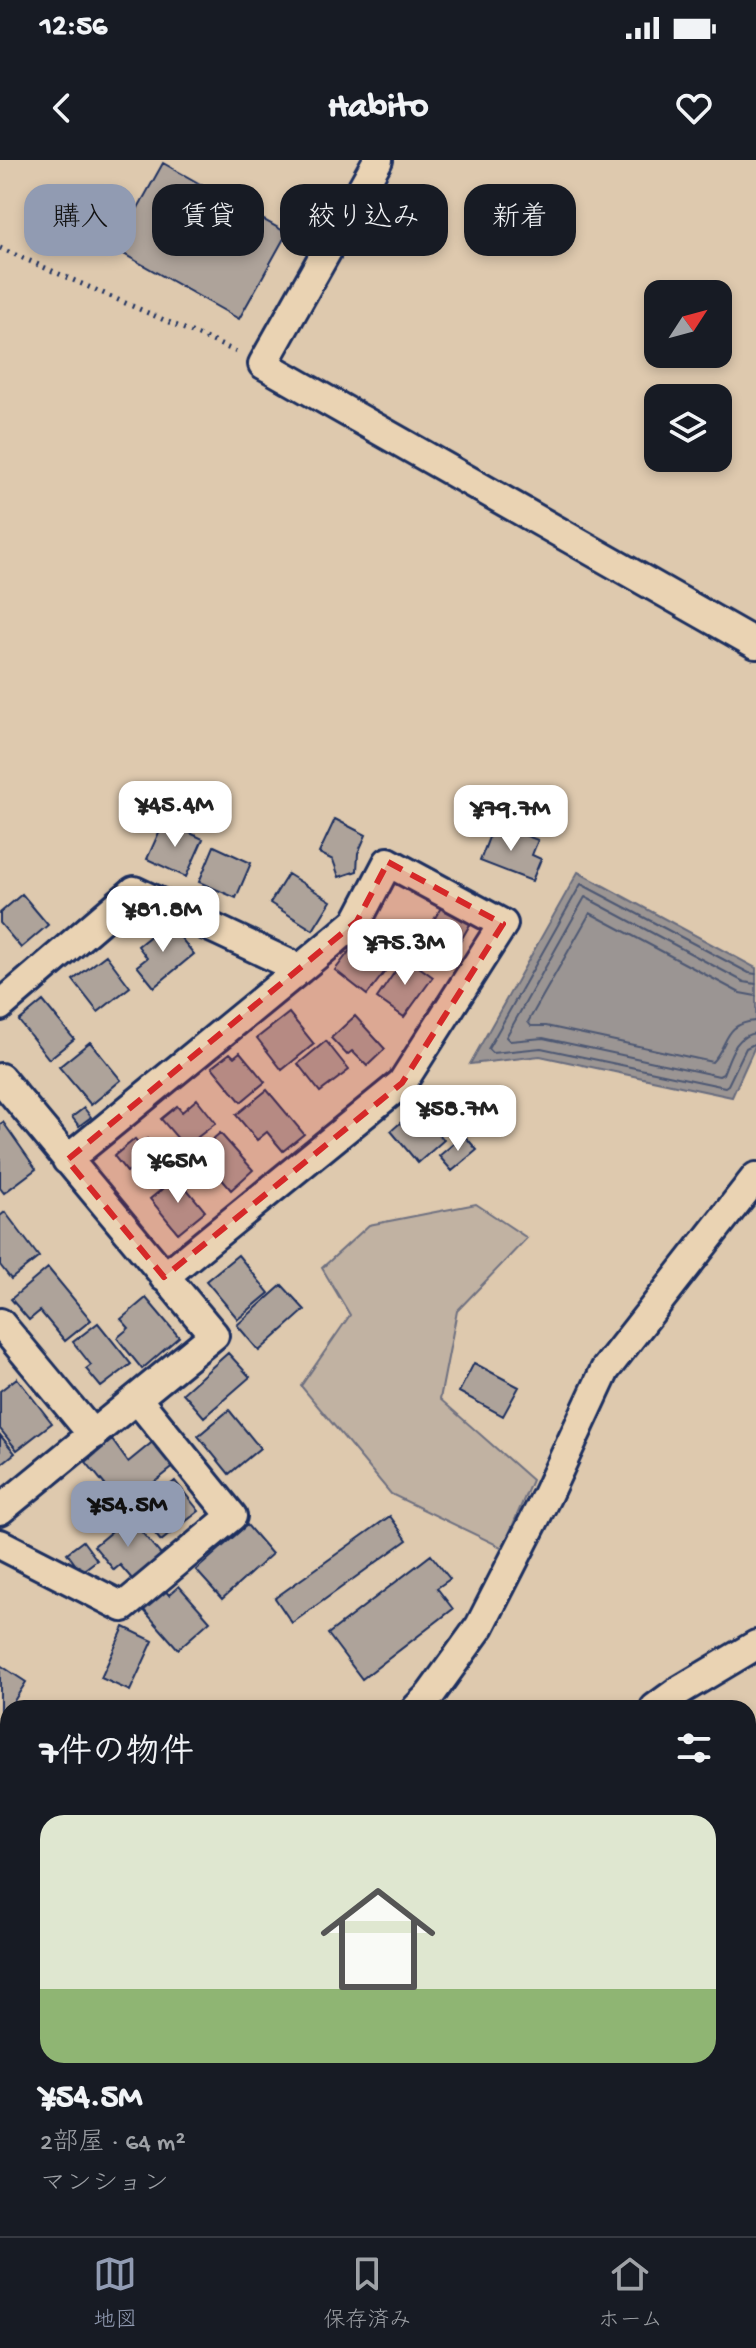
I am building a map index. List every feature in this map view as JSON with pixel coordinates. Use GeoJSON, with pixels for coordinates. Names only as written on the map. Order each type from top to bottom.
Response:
{"type":"FeatureCollection","features":[{"type":"Feature","properties":{"kind":"street"},"geometry":{"type":"LineString","coordinates":[[378,160],[263,364],[756,644]]}},
{"type":"Feature","properties":{"kind":"street"},"geometry":{"type":"LineString","coordinates":[[67,1160],[357,921],[388,862],[503,924],[402,1083],[164,1277]]}},
{"type":"Feature","properties":{"kind":"street"},"geometry":{"type":"LineString","coordinates":[[0,1006],[134,891],[300,969]]}},
{"type":"Feature","properties":{"kind":"street"},"geometry":{"type":"LineString","coordinates":[[0,1078],[214,1335],[0,1510]]}},
{"type":"Feature","properties":{"kind":"street"},"geometry":{"type":"LineString","coordinates":[[425,1700],[480,1626],[546,1497],[605,1370],[756,1177]]}},
{"type":"Feature","properties":{"kind":"street"},"geometry":{"type":"LineString","coordinates":[[0,1323],[93,1435]]}},
{"type":"Feature","properties":{"kind":"street"},"geometry":{"type":"LineString","coordinates":[[0,1544],[123,1607],[232,1516],[137,1399]]}},
{"type":"Feature","properties":{"kind":"street"},"geometry":{"type":"LineString","coordinates":[[666,1700],[756,1645]]}},
{"type":"Feature","properties":{"kind":"path"},"geometry":{"type":"LineString","coordinates":[[0,248],[263,364]]}},
{"type":"Feature","properties":{"kind":"highlighted area"},"geometry":{"type":"Polygon","coordinates":[[[388,862],[503,924],[402,1083],[164,1277],[67,1160],[357,921],[388,862]]]}},
{"type":"Feature","properties":{"kind":"shaded area"},"geometry":{"type":"Polygon","coordinates":[[[476,1204],[527,1238],[457,1311],[440,1399],[532,1480],[503,1548],[391,1494],[301,1386],[350,1315],[322,1268],[369,1225],[476,1204]]]}},
{"type":"Feature","properties":{"kind":"water"},"geometry":{"type":"Polygon","coordinates":[[[578,872],[756,968],[756,1044],[732,1097],[540,1056],[470,1064],[578,872]]]}},
{"type":"Feature","properties":{"kind":"building"},"geometry":{"type":"Polygon","coordinates":[[[163,163],[200,184],[152,184],[152,256],[264,256],[264,220],[280,229],[280,246],[239,319],[127,256],[136,256],[136,211],[163,163]]]}},
{"type":"Feature","properties":{"kind":"building"},"geometry":{"type":"Polygon","coordinates":[[[335,819],[366,835],[358,853],[357,871],[339,877],[333,860],[319,853],[335,819]]]}},
{"type":"Feature","properties":{"kind":"building"},"geometry":{"type":"Polygon","coordinates":[[[164,821],[203,839],[186,877],[147,859],[164,821]]]}},
{"type":"Feature","properties":{"kind":"building"},"geometry":{"type":"Polygon","coordinates":[[[494,824],[538,840],[532,855],[541,859],[532,881],[480,861],[494,824]]]}},
{"type":"Feature","properties":{"kind":"building"},"geometry":{"type":"Polygon","coordinates":[[[214,846],[251,863],[236,898],[199,882],[214,846]]]}},
{"type":"Feature","properties":{"kind":"building"},"geometry":{"type":"Polygon","coordinates":[[[288,874],[331,901],[313,930],[270,903],[288,874]]]}},
{"type":"Feature","properties":{"kind":"building"},"geometry":{"type":"Polygon","coordinates":[[[22,894],[48,925],[21,948],[0,923],[0,913],[22,894]]]}},
{"type":"Feature","properties":{"kind":"building"},"geometry":{"type":"Polygon","coordinates":[[[443,904],[472,921],[453,954],[424,937],[443,904]]]}},
{"type":"Feature","properties":{"kind":"building"},"geometry":{"type":"Polygon","coordinates":[[[168,922],[194,954],[154,987],[137,966],[147,958],[138,946],[168,922]]]}},
{"type":"Feature","properties":{"kind":"building"},"geometry":{"type":"Polygon","coordinates":[[[361,936],[393,961],[367,995],[335,970],[361,936]]]}},
{"type":"Feature","properties":{"kind":"building"},"geometry":{"type":"Polygon","coordinates":[[[106,955],[130,987],[98,1012],[73,980],[106,955]]]}},
{"type":"Feature","properties":{"kind":"building"},"geometry":{"type":"Polygon","coordinates":[[[405,957],[433,977],[404,1017],[377,998],[405,957]]]}},
{"type":"Feature","properties":{"kind":"building"},"geometry":{"type":"Polygon","coordinates":[[[43,1001],[74,1039],[49,1059],[19,1021],[43,1001]]]}},
{"type":"Feature","properties":{"kind":"building"},"geometry":{"type":"Polygon","coordinates":[[[289,1013],[314,1044],[282,1070],[257,1038],[289,1013]]]}},
{"type":"Feature","properties":{"kind":"building"},"geometry":{"type":"Polygon","coordinates":[[[355,1016],[385,1049],[367,1066],[352,1051],[347,1055],[331,1038],[355,1016]]]}},
{"type":"Feature","properties":{"kind":"building"},"geometry":{"type":"Polygon","coordinates":[[[326,1041],[349,1070],[320,1092],[298,1064],[326,1041]]]}},
{"type":"Feature","properties":{"kind":"building"},"geometry":{"type":"Polygon","coordinates":[[[90,1042],[121,1080],[91,1105],[59,1067],[90,1042]]]}},
{"type":"Feature","properties":{"kind":"building"},"geometry":{"type":"Polygon","coordinates":[[[240,1052],[265,1082],[241,1102],[212,1067],[230,1053],[234,1057],[240,1052]]]}},
{"type":"Feature","properties":{"kind":"building"},"geometry":{"type":"Polygon","coordinates":[[[267,1090],[304,1134],[283,1151],[267,1132],[257,1140],[236,1115],[267,1090]]]}},
{"type":"Feature","properties":{"kind":"building"},"geometry":{"type":"Polygon","coordinates":[[[197,1099],[216,1123],[185,1147],[161,1119],[177,1106],[182,1112],[197,1099]]]}},
{"type":"Feature","properties":{"kind":"building"},"geometry":{"type":"Polygon","coordinates":[[[84,1108],[91,1117],[79,1126],[72,1117],[84,1108]]]}},
{"type":"Feature","properties":{"kind":"building"},"geometry":{"type":"Polygon","coordinates":[[[417,1108],[444,1140],[418,1163],[391,1131],[417,1108]]]}},
{"type":"Feature","properties":{"kind":"building"},"geometry":{"type":"Polygon","coordinates":[[[3,1122],[36,1169],[4,1193],[0,1188],[0,1124],[3,1122]]]}},
{"type":"Feature","properties":{"kind":"building"},"geometry":{"type":"Polygon","coordinates":[[[220,1133],[253,1170],[231,1190],[220,1177],[212,1184],[190,1159],[220,1133]]]}},
{"type":"Feature","properties":{"kind":"building"},"geometry":{"type":"Polygon","coordinates":[[[464,1135],[477,1150],[452,1171],[439,1156],[464,1135]]]}},
{"type":"Feature","properties":{"kind":"building"},"geometry":{"type":"Polygon","coordinates":[[[135,1139],[140,1145],[147,1139],[169,1167],[145,1186],[131,1169],[127,1172],[114,1156],[135,1139]]]}},
{"type":"Feature","properties":{"kind":"building"},"geometry":{"type":"Polygon","coordinates":[[[177,1177],[205,1211],[178,1233],[150,1199],[177,1177]]]}},
{"type":"Feature","properties":{"kind":"building"},"geometry":{"type":"Polygon","coordinates":[[[5,1212],[39,1257],[11,1279],[0,1265],[0,1216],[5,1212]]]}},
{"type":"Feature","properties":{"kind":"building"},"geometry":{"type":"Polygon","coordinates":[[[238,1255],[269,1293],[238,1319],[206,1281],[238,1255]]]}},
{"type":"Feature","properties":{"kind":"building"},"geometry":{"type":"Polygon","coordinates":[[[48,1268],[91,1320],[65,1341],[40,1311],[29,1320],[11,1299],[48,1268]]]}},
{"type":"Feature","properties":{"kind":"building"},"geometry":{"type":"Polygon","coordinates":[[[282,1285],[305,1310],[259,1351],[237,1325],[282,1285]]]}},
{"type":"Feature","properties":{"kind":"building"},"geometry":{"type":"Polygon","coordinates":[[[146,1298],[179,1337],[142,1369],[117,1338],[129,1328],[121,1319],[146,1298]]]}},
{"type":"Feature","properties":{"kind":"building"},"geometry":{"type":"Polygon","coordinates":[[[98,1323],[131,1364],[101,1387],[86,1369],[91,1365],[73,1342],[98,1323]]]}},
{"type":"Feature","properties":{"kind":"building"},"geometry":{"type":"Polygon","coordinates":[[[228,1353],[250,1377],[204,1417],[183,1393],[228,1353]]]}},
{"type":"Feature","properties":{"kind":"building"},"geometry":{"type":"Polygon","coordinates":[[[474,1363],[519,1387],[503,1416],[459,1392],[474,1363]]]}},
{"type":"Feature","properties":{"kind":"building"},"geometry":{"type":"Polygon","coordinates":[[[17,1378],[52,1423],[17,1450],[0,1429],[0,1391],[17,1378]]]}},
{"type":"Feature","properties":{"kind":"building"},"geometry":{"type":"Polygon","coordinates":[[[229,1410],[260,1448],[229,1474],[198,1436],[229,1410]]]}},
{"type":"Feature","properties":{"kind":"building"},"geometry":{"type":"Polygon","coordinates":[[[0,1435],[15,1453],[0,1465],[0,1435]]]}},
{"type":"Feature","properties":{"kind":"building"},"geometry":{"type":"Polygon","coordinates":[[[112,1440],[128,1462],[155,1440],[176,1465],[123,1507],[86,1462],[112,1440]]]}},
{"type":"Feature","properties":{"kind":"building"},"geometry":{"type":"Polygon","coordinates":[[[175,1481],[199,1511],[161,1541],[137,1512],[175,1481]]]}},
{"type":"Feature","properties":{"kind":"building"},"geometry":{"type":"Polygon","coordinates":[[[390,1516],[407,1540],[292,1623],[275,1598],[390,1516]]]}},
{"type":"Feature","properties":{"kind":"building"},"geometry":{"type":"Polygon","coordinates":[[[129,1517],[162,1556],[133,1580],[120,1565],[114,1570],[94,1546],[129,1517]]]}},
{"type":"Feature","properties":{"kind":"building"},"geometry":{"type":"Polygon","coordinates":[[[247,1525],[272,1554],[222,1599],[196,1570],[247,1525]]]}},
{"type":"Feature","properties":{"kind":"building"},"geometry":{"type":"Polygon","coordinates":[[[83,1541],[97,1560],[81,1572],[67,1553],[83,1541]]]}},
{"type":"Feature","properties":{"kind":"building"},"geometry":{"type":"Polygon","coordinates":[[[431,1555],[450,1579],[437,1588],[453,1609],[362,1679],[328,1634],[431,1555]]]}},
{"type":"Feature","properties":{"kind":"building"},"geometry":{"type":"Polygon","coordinates":[[[179,1586],[210,1621],[178,1649],[142,1608],[164,1589],[169,1595],[179,1586]]]}},
{"type":"Feature","properties":{"kind":"building"},"geometry":{"type":"Polygon","coordinates":[[[124,1627],[153,1641],[130,1691],[101,1678],[124,1627]]]}},
{"type":"Feature","properties":{"kind":"building"},"geometry":{"type":"Polygon","coordinates":[[[0,1665],[26,1682],[15,1700],[0,1700],[0,1665]]]}}]}
